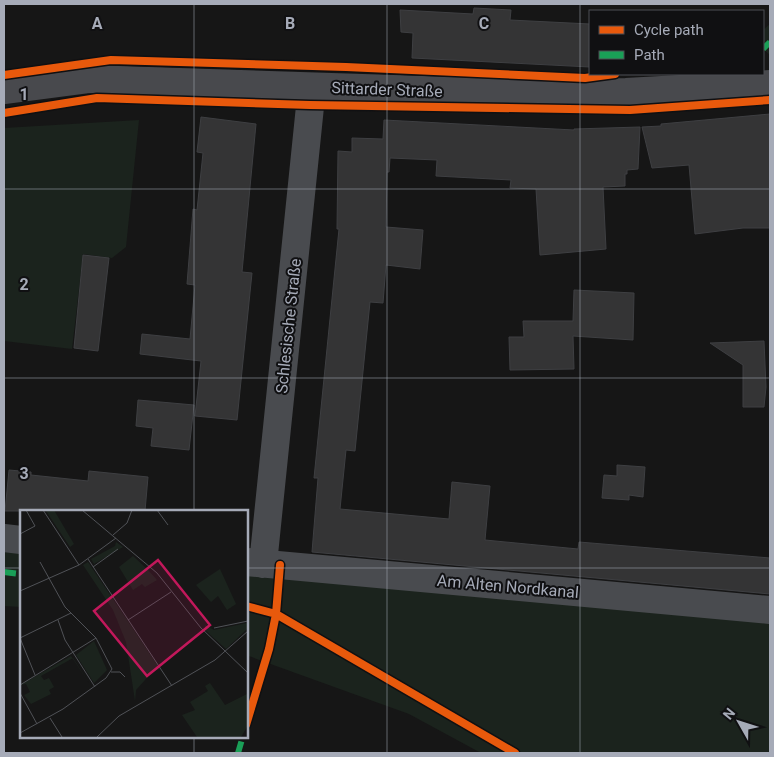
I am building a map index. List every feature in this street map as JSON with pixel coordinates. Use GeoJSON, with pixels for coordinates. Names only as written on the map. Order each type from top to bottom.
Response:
{"type":"FeatureCollection","features":[{"type":"Feature","properties":{"kind":"street","name":"Sittarder Straße"},"geometry":{"type":"LineString","coordinates":[[4,90],[88,80],[544,94],[626,92],[770,84]]}},
{"type":"Feature","properties":{"kind":"street","name":"Schlesische Straße"},"geometry":{"type":"LineString","coordinates":[[255,563],[312,87]]}},
{"type":"Feature","properties":{"kind":"street"},"geometry":{"type":"LineString","coordinates":[[4,538],[20,540]]}},
{"type":"Feature","properties":{"kind":"street","name":"Am Alten Nordkanal"},"geometry":{"type":"LineString","coordinates":[[255,563],[770,610]]}},
{"type":"Feature","properties":{"kind":"shaded area"},"geometry":{"type":"Polygon","coordinates":[[[770,24],[770,55],[764,50],[764,29],[770,24]]]}},
{"type":"Feature","properties":{"kind":"shaded area"},"geometry":{"type":"Polygon","coordinates":[[[139,120],[126,247],[112,258],[83,254],[72,349],[4,341],[4,128],[139,120]]]}},
{"type":"Feature","properties":{"kind":"shaded area"},"geometry":{"type":"Polygon","coordinates":[[[4,552],[20,553],[20,607],[4,606],[4,552]]]}},
{"type":"Feature","properties":{"kind":"shaded area"},"geometry":{"type":"Polygon","coordinates":[[[248,575],[770,622],[770,753],[481,753],[409,714],[248,656],[248,575]]]}},
{"type":"Feature","properties":{"kind":"building"},"geometry":{"type":"Polygon","coordinates":[[[474,8],[511,10],[510,20],[589,24],[589,67],[412,58],[413,33],[401,32],[400,10],[473,14],[474,8]]]}},
{"type":"Feature","properties":{"kind":"building"},"geometry":{"type":"Polygon","coordinates":[[[770,114],[770,228],[743,228],[695,234],[689,165],[652,168],[642,127],[770,114]]]}},
{"type":"Feature","properties":{"kind":"building"},"geometry":{"type":"Polygon","coordinates":[[[201,117],[256,124],[242,272],[252,273],[237,420],[195,416],[201,361],[140,354],[142,334],[190,339],[195,285],[187,284],[193,209],[197,210],[203,153],[197,152],[201,117]]]}},
{"type":"Feature","properties":{"kind":"building"},"geometry":{"type":"Polygon","coordinates":[[[384,120],[574,130],[640,127],[638,169],[627,170],[625,186],[603,187],[606,249],[540,255],[536,189],[510,188],[511,180],[436,176],[437,160],[390,158],[389,172],[387,172],[386,227],[423,230],[420,269],[386,265],[383,303],[370,302],[355,451],[346,450],[340,509],[449,519],[452,482],[490,486],[485,540],[578,549],[579,542],[770,558],[770,594],[312,552],[318,478],[314,478],[339,229],[337,229],[338,151],[352,152],[352,138],[383,139],[384,120]]]}},
{"type":"Feature","properties":{"kind":"building"},"geometry":{"type":"Polygon","coordinates":[[[83,255],[109,258],[98,351],[74,348],[83,255]]]}},
{"type":"Feature","properties":{"kind":"building"},"geometry":{"type":"Polygon","coordinates":[[[574,290],[634,293],[633,340],[573,336],[574,369],[510,370],[509,337],[524,337],[523,321],[573,321],[574,290]]]}},
{"type":"Feature","properties":{"kind":"building"},"geometry":{"type":"Polygon","coordinates":[[[764,341],[766,387],[764,407],[743,407],[743,365],[710,343],[764,341]]]}},
{"type":"Feature","properties":{"kind":"building"},"geometry":{"type":"Polygon","coordinates":[[[138,400],[194,405],[189,450],[151,446],[153,428],[136,426],[138,400]]]}},
{"type":"Feature","properties":{"kind":"building"},"geometry":{"type":"Polygon","coordinates":[[[617,465],[645,467],[643,497],[629,495],[629,500],[602,498],[604,475],[617,476],[617,465]]]}},
{"type":"Feature","properties":{"kind":"building"},"geometry":{"type":"Polygon","coordinates":[[[9,470],[31,472],[31,475],[88,481],[89,471],[148,477],[145,510],[5,511],[9,470]]]}},
{"type":"Feature","properties":{"kind":"marked path"},"geometry":{"type":"LineString","coordinates":[[764,48],[770,42]]}},
{"type":"Feature","properties":{"kind":"marked path"},"geometry":{"type":"LineString","coordinates":[[4,572],[20,574]]}},
{"type":"Feature","properties":{"kind":"marked path"},"geometry":{"type":"LineString","coordinates":[[238,753],[243,737]]}},
{"type":"Feature","properties":{"kind":"cycle path"},"geometry":{"type":"LineString","coordinates":[[4,75],[111,60],[346,67],[585,78],[608,75]]}},
{"type":"Feature","properties":{"kind":"cycle path"},"geometry":{"type":"LineString","coordinates":[[4,113],[97,98],[310,105],[630,110],[770,100]]}},
{"type":"Feature","properties":{"kind":"cycle path"},"geometry":{"type":"LineString","coordinates":[[248,718],[269,649],[276,614],[280,565]]}},
{"type":"Feature","properties":{"kind":"cycle path"},"geometry":{"type":"LineString","coordinates":[[248,607],[276,614],[515,753]]}}]}
